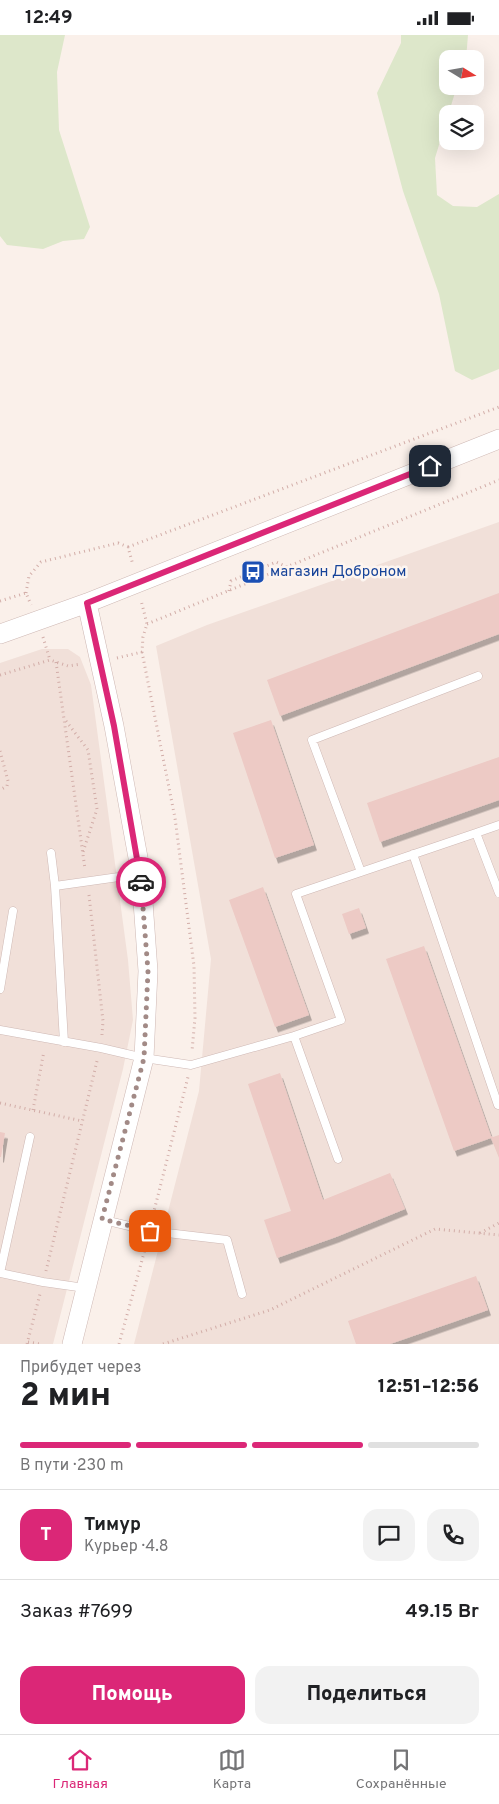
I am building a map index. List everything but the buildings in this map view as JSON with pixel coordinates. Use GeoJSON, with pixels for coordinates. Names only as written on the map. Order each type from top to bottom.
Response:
{"type":"FeatureCollection","features":[{"type":"Feature","properties":{"kind":"street"},"geometry":{"type":"LineString","coordinates":[[0,635],[87,603],[499,439]]}},
{"type":"Feature","properties":{"kind":"street"},"geometry":{"type":"LineString","coordinates":[[72,1344],[144,1058],[148,971],[140,874],[114,726],[87,603]]}},
{"type":"Feature","properties":{"kind":"lane"},"geometry":{"type":"LineString","coordinates":[[361,872],[312,740],[478,676]]}},
{"type":"Feature","properties":{"kind":"lane"},"geometry":{"type":"LineString","coordinates":[[0,1031],[191,1065],[294,1036],[341,1020],[296,894],[499,825]]}},
{"type":"Feature","properties":{"kind":"lane"},"geometry":{"type":"LineString","coordinates":[[476,833],[499,893]]}},
{"type":"Feature","properties":{"kind":"lane"},"geometry":{"type":"LineString","coordinates":[[51,853],[55,886],[64,1042]]}},
{"type":"Feature","properties":{"kind":"lane"},"geometry":{"type":"LineString","coordinates":[[413,853],[498,1105]]}},
{"type":"Feature","properties":{"kind":"lane"},"geometry":{"type":"LineString","coordinates":[[55,886],[140,874]]}},
{"type":"Feature","properties":{"kind":"lane"},"geometry":{"type":"LineString","coordinates":[[0,989],[13,911]]}},
{"type":"Feature","properties":{"kind":"lane"},"geometry":{"type":"LineString","coordinates":[[294,1036],[338,1159]]}},
{"type":"Feature","properties":{"kind":"lane"},"geometry":{"type":"LineString","coordinates":[[30,1137],[0,1273],[85,1288]]}},
{"type":"Feature","properties":{"kind":"lane"},"geometry":{"type":"LineString","coordinates":[[102,1219],[150,1231],[227,1240],[242,1294]]}},
{"type":"Feature","properties":{"kind":"path"},"geometry":{"type":"LineString","coordinates":[[128,547],[499,407]]}},
{"type":"Feature","properties":{"kind":"path"},"geometry":{"type":"LineString","coordinates":[[147,624],[499,480]]}},
{"type":"Feature","properties":{"kind":"path"},"geometry":{"type":"LineString","coordinates":[[228,591],[231,581],[276,562],[288,567]]}},
{"type":"Feature","properties":{"kind":"path"},"geometry":{"type":"LineString","coordinates":[[119,1344],[150,1231],[191,1065],[195,1019],[194,967],[175,818],[142,652]]}},
{"type":"Feature","properties":{"kind":"path"},"geometry":{"type":"LineString","coordinates":[[0,675],[50,660]]}},
{"type":"Feature","properties":{"kind":"path"},"geometry":{"type":"LineString","coordinates":[[65,720],[88,750],[98,809],[83,853]]}},
{"type":"Feature","properties":{"kind":"path"},"geometry":{"type":"LineString","coordinates":[[0,751],[8,781],[7,786],[0,790]]}},
{"type":"Feature","properties":{"kind":"path"},"geometry":{"type":"LineString","coordinates":[[33,1110],[44,1050]]}},
{"type":"Feature","properties":{"kind":"path"},"geometry":{"type":"LineString","coordinates":[[0,1103],[82,1121]]}},
{"type":"Feature","properties":{"kind":"path"},"geometry":{"type":"LineString","coordinates":[[480,1233],[499,1223]]}},
{"type":"Feature","properties":{"kind":"path"},"geometry":{"type":"LineString","coordinates":[[163,1344],[270,1310],[435,1229],[499,1235]]}},
{"type":"Feature","properties":{"kind":"path"},"geometry":{"type":"LineString","coordinates":[[28,1342],[40,1344]]}},
{"type":"Feature","properties":{"kind":"shaded area"},"geometry":{"type":"Polygon","coordinates":[[[499,522],[499,1344],[134,1344],[199,1091],[211,959],[156,646],[207,625],[499,522]]]}},
{"type":"Feature","properties":{"kind":"shaded area"},"geometry":{"type":"Polygon","coordinates":[[[42,649],[68,649],[80,657],[91,685],[128,960],[133,1020],[123,1069],[53,1344],[0,1344],[0,663],[42,649]]]}},
{"type":"Feature","properties":{"kind":"green space"},"geometry":{"type":"Polygon","coordinates":[[[0,35],[65,35],[57,72],[59,130],[90,227],[84,239],[63,241],[43,249],[7,245],[0,236],[0,35]]]}},
{"type":"Feature","properties":{"kind":"green space"},"geometry":{"type":"Polygon","coordinates":[[[401,35],[468,35],[467,50],[439,50],[439,95],[454,95],[451,105],[439,105],[439,145],[435,158],[437,195],[453,206],[477,207],[499,194],[499,369],[472,380],[455,371],[439,294],[403,191],[377,93],[401,43],[401,35]]]}},
{"type":"Feature","properties":{"kind":"way so far"},"geometry":{"type":"LineString","coordinates":[[141,882],[148,971],[144,1058],[102,1219],[150,1231]]}},
{"type":"Feature","properties":{"kind":"place","name":"магазин Доброном"},"geometry":{"type":"Point","coordinates":[253,572]}},
{"type":"Feature","properties":{"kind":"route"},"geometry":{"type":"LineString","coordinates":[[141,882],[114,726],[87,603],[430,466]]}}]}
